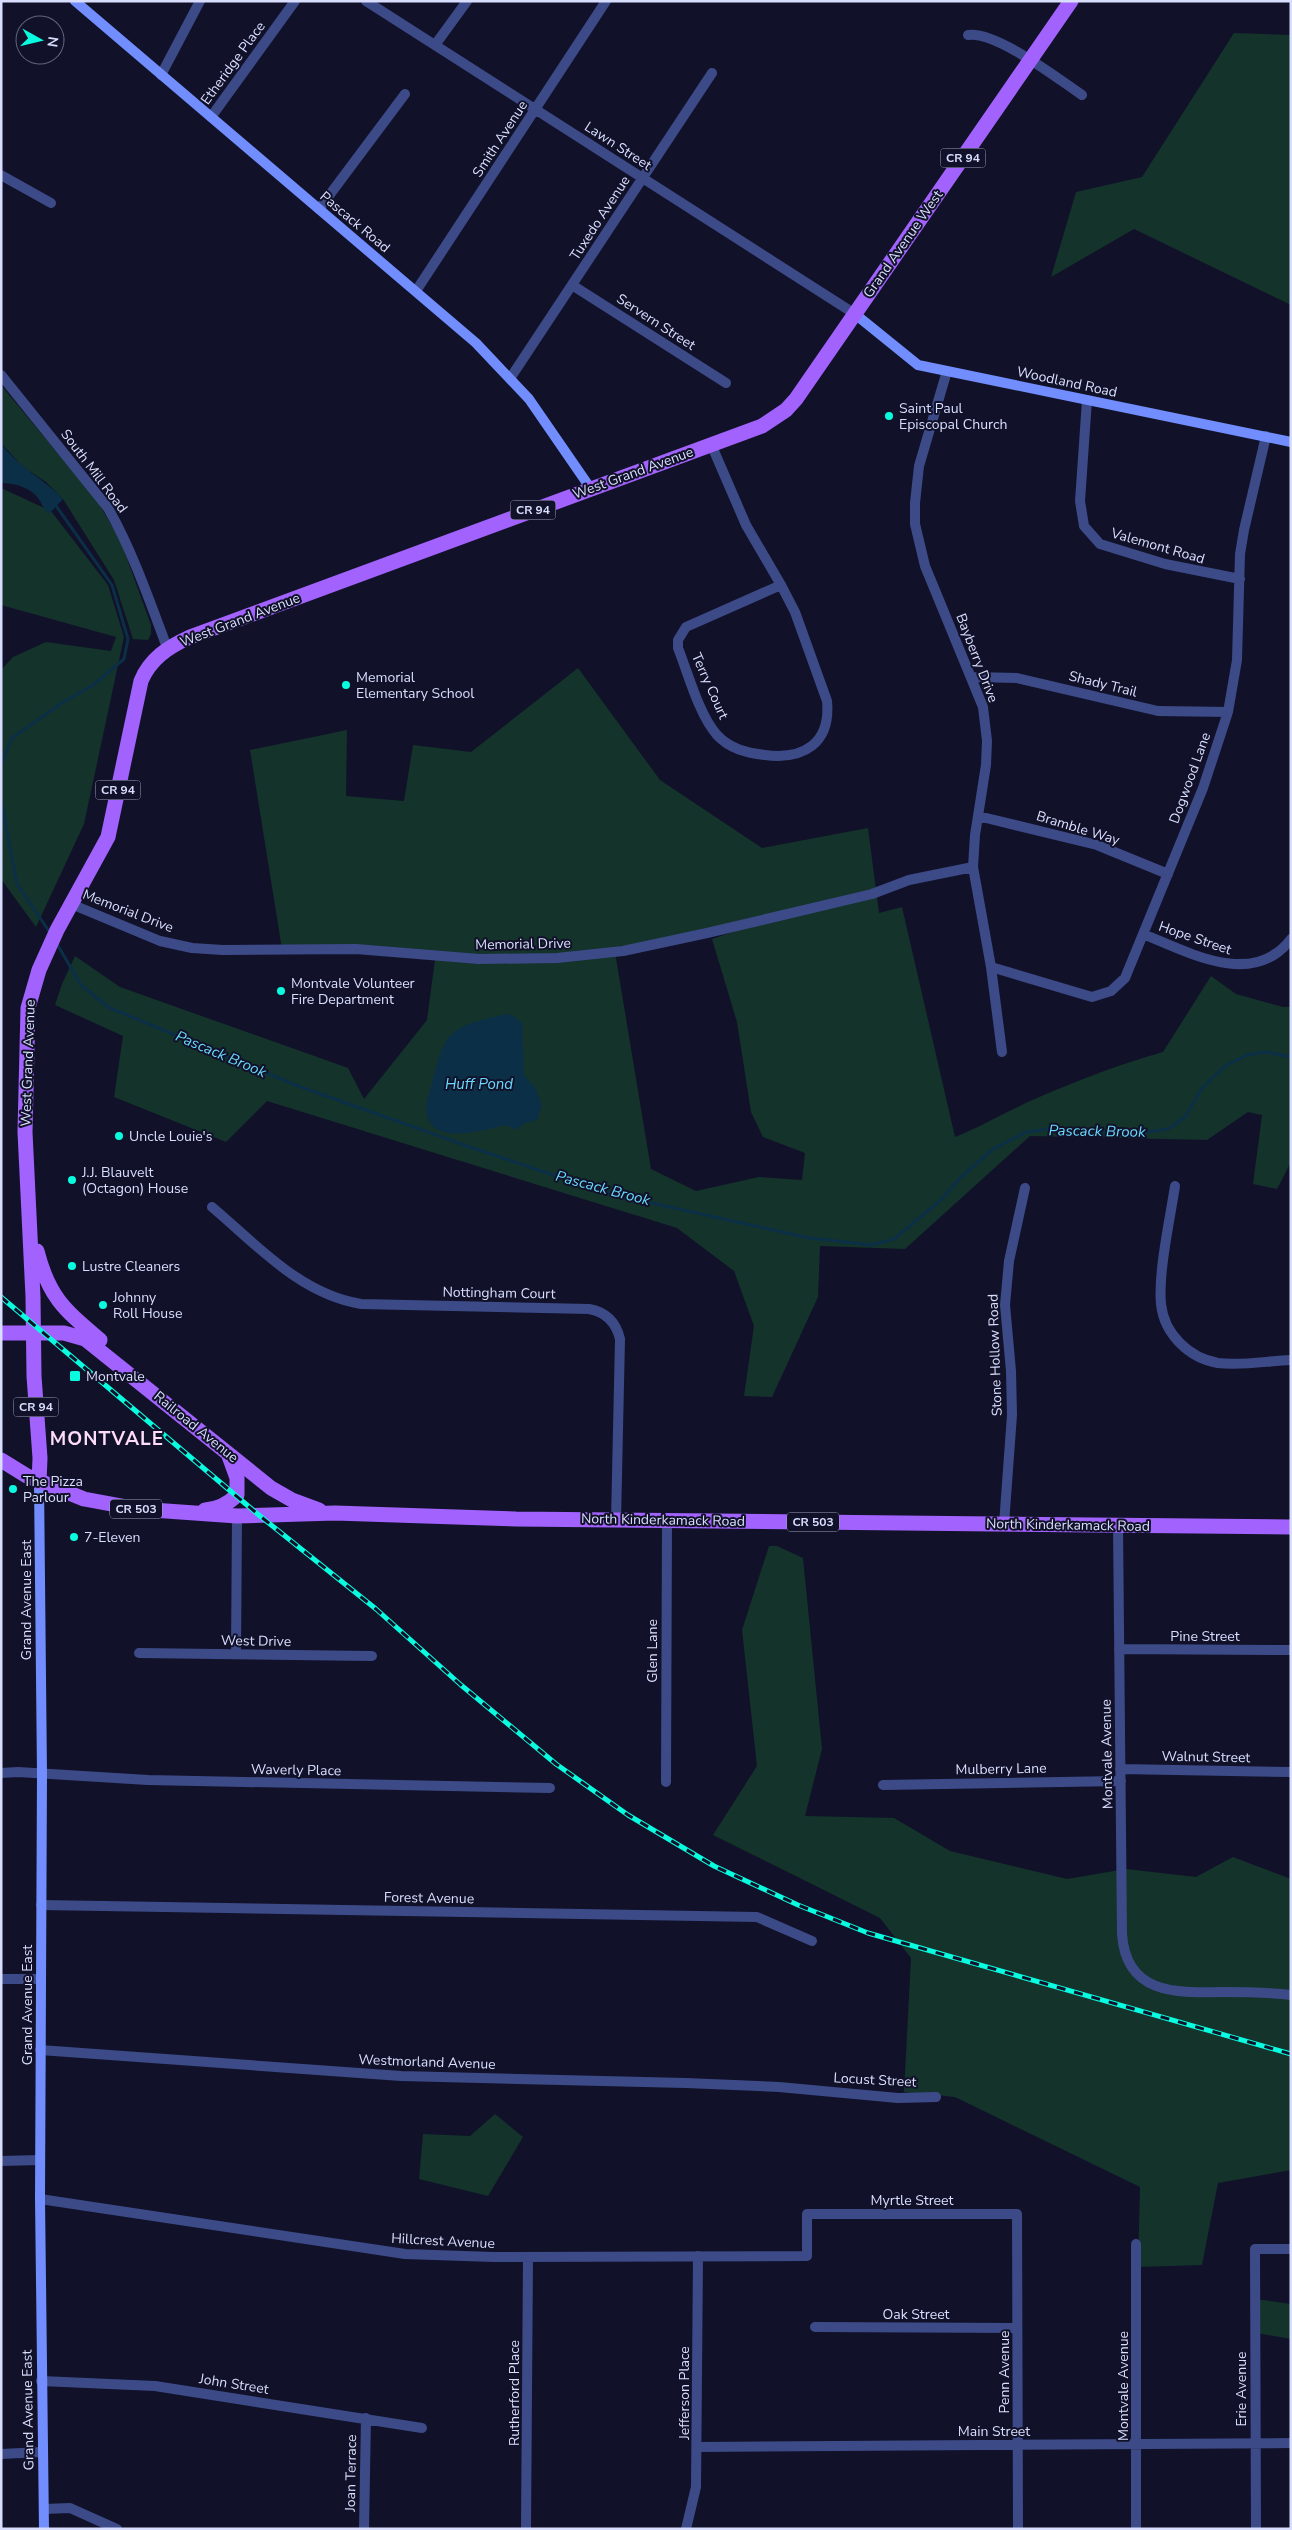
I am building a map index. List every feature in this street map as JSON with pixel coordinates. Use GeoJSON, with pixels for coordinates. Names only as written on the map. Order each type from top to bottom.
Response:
{"type":"FeatureCollection","features":[{"type":"Feature","properties":{"kind":"main road","name":"Grand Avenue West"},"geometry":{"type":"LineString","coordinates":[[855,314],[1071,1]]}},
{"type":"Feature","properties":{"kind":"main road","name":"West Grand Avenue"},"geometry":{"type":"LineString","coordinates":[[39,1482],[40,1458],[32,1332],[33,1297],[25,1132],[28,1008],[39,970],[57,930],[108,837],[141,681],[152,661],[190,637],[762,426],[786,410],[855,314]]}},
{"type":"Feature","properties":{"kind":"main road"},"geometry":{"type":"LineString","coordinates":[[29,1234],[34,1242],[40,1265],[52,1295],[61,1306],[104,1344],[113,1360]]}},
{"type":"Feature","properties":{"kind":"main road","name":"CR 503"},"geometry":{"type":"LineString","coordinates":[[1,1333],[32,1332]]}},
{"type":"Feature","properties":{"kind":"main road","name":"Railroad Avenue"},"geometry":{"type":"LineString","coordinates":[[32,1332],[64,1333],[86,1339],[271,1488],[312,1509],[335,1513]]}},
{"type":"Feature","properties":{"kind":"main road"},"geometry":{"type":"LineString","coordinates":[[229,1454],[237,1478],[237,1516]]}},
{"type":"Feature","properties":{"kind":"main road","name":"CR 503"},"geometry":{"type":"LineString","coordinates":[[1,1460],[39,1482]]}},
{"type":"Feature","properties":{"kind":"main road","name":"North Kinderkamack Road"},"geometry":{"type":"LineString","coordinates":[[39,1482],[84,1499],[114,1506],[169,1512],[237,1516],[335,1513],[616,1520],[1291,1527]]}},
{"type":"Feature","properties":{"kind":"main road"},"geometry":{"type":"LineString","coordinates":[[169,1512],[216,1509],[229,1503],[237,1495]]}},
{"type":"Feature","properties":{"kind":"street","name":"Pascack Road"},"geometry":{"type":"LineString","coordinates":[[75,1],[476,343],[511,377],[540,415],[590,489]]}},
{"type":"Feature","properties":{"kind":"street"},"geometry":{"type":"LineString","coordinates":[[161,75],[200,1]]}},
{"type":"Feature","properties":{"kind":"street","name":"Etheridge Place"},"geometry":{"type":"LineString","coordinates":[[211,117],[294,1]]}},
{"type":"Feature","properties":{"kind":"street","name":"Lawn Street"},"geometry":{"type":"LineString","coordinates":[[366,1],[855,314]]}},
{"type":"Feature","properties":{"kind":"street"},"geometry":{"type":"LineString","coordinates":[[435,45],[467,1]]}},
{"type":"Feature","properties":{"kind":"street","name":"Smith Avenue"},"geometry":{"type":"LineString","coordinates":[[416,291],[606,1]]}},
{"type":"Feature","properties":{"kind":"street"},"geometry":{"type":"LineString","coordinates":[[968,34],[985,35],[1030,61],[1082,95]]}},
{"type":"Feature","properties":{"kind":"street","name":"Tuxedo Avenue"},"geometry":{"type":"LineString","coordinates":[[511,377],[712,73]]}},
{"type":"Feature","properties":{"kind":"street"},"geometry":{"type":"LineString","coordinates":[[319,209],[405,94]]}},
{"type":"Feature","properties":{"kind":"street"},"geometry":{"type":"LineString","coordinates":[[1,175],[52,203]]}},
{"type":"Feature","properties":{"kind":"street","name":"Servern Street"},"geometry":{"type":"LineString","coordinates":[[572,285],[726,383]]}},
{"type":"Feature","properties":{"kind":"street","name":"Woodland Road"},"geometry":{"type":"LineString","coordinates":[[855,314],[918,365],[1291,442]]}},
{"type":"Feature","properties":{"kind":"street","name":"Bayberry Drive"},"geometry":{"type":"LineString","coordinates":[[947,371],[920,466],[915,493],[915,524],[925,566],[973,677],[983,706],[987,741],[973,867],[992,967],[1002,1052]]}},
{"type":"Feature","properties":{"kind":"street","name":"South Mill Road"},"geometry":{"type":"LineString","coordinates":[[1,375],[108,508],[119,528],[143,583],[168,650]]}},
{"type":"Feature","properties":{"kind":"street","name":"Valemont Road"},"geometry":{"type":"LineString","coordinates":[[1087,400],[1080,500],[1081,517],[1089,534],[1100,544],[1165,564],[1240,580]]}},
{"type":"Feature","properties":{"kind":"street","name":"Dogwood Lane"},"geometry":{"type":"LineString","coordinates":[[992,967],[1082,995],[1102,995],[1111,991],[1125,978],[1216,754],[1228,712],[1237,660],[1244,530],[1266,436]]}},
{"type":"Feature","properties":{"kind":"street","name":"Terry Court"},"geometry":{"type":"LineString","coordinates":[[711,444],[746,525],[781,585],[802,631],[827,701],[828,713],[824,729],[815,743],[797,755],[785,757],[750,753],[737,749],[717,734],[706,718],[678,648],[678,640],[686,627],[781,585]]}},
{"type":"Feature","properties":{"kind":"street","name":"Shady Trail"},"geometry":{"type":"LineString","coordinates":[[973,677],[1017,678],[1158,711],[1228,712]]}},
{"type":"Feature","properties":{"kind":"street","name":"Bramble Way"},"geometry":{"type":"LineString","coordinates":[[978,816],[1097,845],[1168,874]]}},
{"type":"Feature","properties":{"kind":"street","name":"Memorial Drive"},"geometry":{"type":"LineString","coordinates":[[71,904],[160,941],[192,948],[223,950],[356,949],[479,959],[533,959],[595,955],[707,932],[872,894],[909,880],[973,867]]}},
{"type":"Feature","properties":{"kind":"street","name":"Hope Street"},"geometry":{"type":"LineString","coordinates":[[1143,934],[1214,961],[1237,965],[1264,960],[1277,953],[1291,940]]}},
{"type":"Feature","properties":{"kind":"street"},"geometry":{"type":"LineString","coordinates":[[1175,1186],[1162,1280],[1161,1304],[1171,1334],[1192,1353],[1218,1363],[1291,1360]]}},
{"type":"Feature","properties":{"kind":"street","name":"Stone Hollow Road"},"geometry":{"type":"LineString","coordinates":[[1004,1524],[1012,1415],[1011,1371],[1005,1305],[1009,1261],[1025,1188]]}},
{"type":"Feature","properties":{"kind":"street","name":"Nottingham Court"},"geometry":{"type":"LineString","coordinates":[[212,1207],[297,1278],[326,1295],[344,1301],[361,1304],[589,1309],[607,1315],[618,1330],[620,1339],[616,1520]]}},
{"type":"Feature","properties":{"kind":"street","name":"Grand Avenue East"},"geometry":{"type":"LineString","coordinates":[[39,1482],[42,1774],[40,2199],[44,2529]]}},
{"type":"Feature","properties":{"kind":"street"},"geometry":{"type":"LineString","coordinates":[[236,1654],[237,1516]]}},
{"type":"Feature","properties":{"kind":"street","name":"Glen Lane"},"geometry":{"type":"LineString","coordinates":[[666,1782],[667,1520]]}},
{"type":"Feature","properties":{"kind":"street","name":"Montvale Avenue"},"geometry":{"type":"LineString","coordinates":[[1118,1526],[1122,1941],[1128,1960],[1140,1976],[1151,1985],[1168,1991],[1267,1992],[1291,1995]]}},
{"type":"Feature","properties":{"kind":"street","name":"Pine Street"},"geometry":{"type":"LineString","coordinates":[[1119,1649],[1291,1650]]}},
{"type":"Feature","properties":{"kind":"street","name":"West Drive"},"geometry":{"type":"LineString","coordinates":[[139,1653],[372,1656]]}},
{"type":"Feature","properties":{"kind":"street","name":"Walnut Street"},"geometry":{"type":"LineString","coordinates":[[1120,1769],[1291,1772]]}},
{"type":"Feature","properties":{"kind":"street","name":"Waverly Place"},"geometry":{"type":"LineString","coordinates":[[1,1773],[148,1780],[550,1788]]}},
{"type":"Feature","properties":{"kind":"street","name":"Mulberry Lane"},"geometry":{"type":"LineString","coordinates":[[883,1785],[1120,1781]]}},
{"type":"Feature","properties":{"kind":"street","name":"Forest Avenue"},"geometry":{"type":"LineString","coordinates":[[41,1905],[757,1917],[812,1941]]}},
{"type":"Feature","properties":{"kind":"street"},"geometry":{"type":"LineString","coordinates":[[1,1979],[41,1979]]}},
{"type":"Feature","properties":{"kind":"street","name":"Westmorland Avenue"},"geometry":{"type":"LineString","coordinates":[[40,2050],[401,2076],[686,2083],[813,2090]]}},
{"type":"Feature","properties":{"kind":"street","name":"Locust Street"},"geometry":{"type":"LineString","coordinates":[[813,2090],[898,2098],[936,2096]]}},
{"type":"Feature","properties":{"kind":"street"},"geometry":{"type":"LineString","coordinates":[[1,2161],[40,2160]]}},
{"type":"Feature","properties":{"kind":"street","name":"Hillcrest Avenue"},"geometry":{"type":"LineString","coordinates":[[40,2199],[361,2249],[450,2257],[807,2256],[807,2214]]}},
{"type":"Feature","properties":{"kind":"street","name":"Myrtle Street"},"geometry":{"type":"LineString","coordinates":[[807,2214],[1017,2214]]}},
{"type":"Feature","properties":{"kind":"street","name":"Penn Avenue"},"geometry":{"type":"LineString","coordinates":[[1017,2214],[1018,2529]]}},
{"type":"Feature","properties":{"kind":"street","name":"Montvale Avenue"},"geometry":{"type":"LineString","coordinates":[[1136,2244],[1136,2529]]}},
{"type":"Feature","properties":{"kind":"street","name":"Erie Avenue"},"geometry":{"type":"LineString","coordinates":[[1256,2529],[1255,2249],[1291,2249]]}},
{"type":"Feature","properties":{"kind":"street","name":"Jefferson Place"},"geometry":{"type":"LineString","coordinates":[[686,2529],[696,2487],[698,2256]]}},
{"type":"Feature","properties":{"kind":"street","name":"Rutherford Place"},"geometry":{"type":"LineString","coordinates":[[526,2529],[528,2257]]}},
{"type":"Feature","properties":{"kind":"street","name":"Oak Street"},"geometry":{"type":"LineString","coordinates":[[815,2327],[1017,2328]]}},
{"type":"Feature","properties":{"kind":"street","name":"John Street"},"geometry":{"type":"LineString","coordinates":[[41,2381],[155,2386],[422,2428]]}},
{"type":"Feature","properties":{"kind":"street","name":"Joan Terrace"},"geometry":{"type":"LineString","coordinates":[[364,2529],[366,2418]]}},
{"type":"Feature","properties":{"kind":"street","name":"Main Street"},"geometry":{"type":"LineString","coordinates":[[697,2447],[1291,2442]]}},
{"type":"Feature","properties":{"kind":"street"},"geometry":{"type":"LineString","coordinates":[[1,2454],[42,2452]]}},
{"type":"Feature","properties":{"kind":"street"},"geometry":{"type":"LineString","coordinates":[[44,2509],[70,2508],[117,2529]]}},
{"type":"Feature","properties":{"kind":"green space"},"geometry":{"type":"Polygon","coordinates":[[[1234,33],[1291,35],[1291,305],[1134,229],[1051,277],[1076,192],[1142,177],[1234,33]]]}},
{"type":"Feature","properties":{"kind":"green space"},"geometry":{"type":"Polygon","coordinates":[[[1,385],[98,502],[121,542],[151,625],[151,634],[148,640],[133,639],[114,580],[63,499],[46,482],[22,466],[1,443],[1,385]]]}},
{"type":"Feature","properties":{"kind":"green space"},"geometry":{"type":"Polygon","coordinates":[[[1,488],[51,511],[108,585],[124,637],[84,824],[36,927],[1,879],[1,670],[13,657],[46,642],[111,651],[116,637],[1,605],[1,488]]]}},
{"type":"Feature","properties":{"kind":"green space"},"geometry":{"type":"Polygon","coordinates":[[[578,668],[660,780],[762,848],[868,828],[879,913],[902,907],[955,1137],[1068,1085],[1115,1067],[1163,1052],[1211,976],[1236,994],[1283,1007],[1291,1007],[1291,1162],[1277,1189],[1253,1184],[1262,1115],[1248,1112],[1207,1140],[1030,1136],[905,1249],[820,1246],[818,1297],[772,1397],[744,1396],[754,1326],[734,1271],[677,1228],[267,1101],[226,1142],[114,1097],[123,1036],[55,1005],[75,956],[120,987],[348,1068],[364,1099],[427,1020],[436,952],[282,949],[250,750],[347,730],[346,796],[404,801],[413,745],[471,752],[578,668]],[[750,926],[615,952],[651,1169],[696,1191],[759,1177],[802,1180],[805,1153],[763,1137],[751,1112],[737,1022],[712,939],[750,926]]]}},
{"type":"Feature","properties":{"kind":"green space"},"geometry":{"type":"Polygon","coordinates":[[[769,1546],[777,1546],[803,1558],[822,1749],[805,1816],[894,1818],[950,1851],[1067,1879],[1126,1869],[1196,1877],[1233,1857],[1291,1879],[1291,2170],[1218,2183],[1202,2265],[1138,2267],[1140,2187],[955,2097],[904,2092],[911,1958],[880,1918],[713,1835],[757,1766],[742,1630],[769,1546]]]}},
{"type":"Feature","properties":{"kind":"green space"},"geometry":{"type":"Polygon","coordinates":[[[495,2114],[523,2137],[488,2196],[419,2179],[423,2134],[470,2136],[495,2114]]]}},
{"type":"Feature","properties":{"kind":"green space"},"geometry":{"type":"Polygon","coordinates":[[[1255,2299],[1291,2304],[1291,2339],[1257,2333],[1255,2299]]]}},
{"type":"Feature","properties":{"kind":"water"},"geometry":{"type":"Polygon","coordinates":[[[1,443],[15,459],[63,499],[49,514],[33,493],[18,485],[1,483],[1,443]]]}},
{"type":"Feature","properties":{"kind":"water","name":"Huff Pond"},"geometry":{"type":"Polygon","coordinates":[[[506,1014],[512,1015],[522,1023],[524,1075],[535,1088],[542,1105],[537,1120],[524,1123],[516,1130],[506,1125],[458,1134],[447,1133],[437,1129],[429,1121],[426,1106],[439,1058],[447,1040],[455,1031],[462,1027],[506,1014]]]}},
{"type":"Feature","properties":{"kind":"waterway","name":"Pascack Brook"},"geometry":{"type":"LineString","coordinates":[[1,765],[12,738],[62,703],[93,685],[124,659],[128,639],[112,585],[54,503]]}},
{"type":"Feature","properties":{"kind":"waterway","name":"Pascack Brook"},"geometry":{"type":"LineString","coordinates":[[1,800],[17,884],[51,934]]}},
{"type":"Feature","properties":{"kind":"waterway","name":"Pascack Brook"},"geometry":{"type":"LineString","coordinates":[[57,944],[81,985],[108,1007],[298,1086],[586,1186],[634,1199],[809,1238],[872,1245],[894,1239],[941,1200],[960,1178],[993,1149],[1026,1132],[1049,1129],[1139,1133],[1168,1129],[1185,1117],[1202,1088],[1225,1066],[1247,1055],[1266,1052],[1291,1057]]}},
{"type":"Feature","properties":{"kind":"railway"},"geometry":{"type":"LineString","coordinates":[[1,1297],[260,1516],[376,1609],[461,1685],[556,1764],[628,1815],[714,1866],[798,1905],[868,1933],[1291,2054]]}},
{"type":"Feature","properties":{"kind":"place","name":"Saint Paul Episcopal Church"},"geometry":{"type":"Point","coordinates":[889,416]}},
{"type":"Feature","properties":{"kind":"place","name":"Memorial Elementary School"},"geometry":{"type":"Point","coordinates":[346,685]}},
{"type":"Feature","properties":{"kind":"place","name":"Montvale Volunteer Fire Department"},"geometry":{"type":"Point","coordinates":[281,991]}},
{"type":"Feature","properties":{"kind":"place","name":"Uncle Louie's"},"geometry":{"type":"Point","coordinates":[119,1136]}},
{"type":"Feature","properties":{"kind":"place","name":"J.J. Blauvelt (Octagon) House"},"geometry":{"type":"Point","coordinates":[72,1180]}},
{"type":"Feature","properties":{"kind":"place","name":"Lustre Cleaners"},"geometry":{"type":"Point","coordinates":[72,1266]}},
{"type":"Feature","properties":{"kind":"place","name":"Johnny Roll House"},"geometry":{"type":"Point","coordinates":[103,1305]}},
{"type":"Feature","properties":{"kind":"place","name":"Montvale"},"geometry":{"type":"Point","coordinates":[75,1376]}},
{"type":"Feature","properties":{"kind":"place","name":"The Pizza Parlour"},"geometry":{"type":"Point","coordinates":[13,1489]}},
{"type":"Feature","properties":{"kind":"place","name":"7-Eleven"},"geometry":{"type":"Point","coordinates":[74,1537]}},
{"type":"Feature","properties":{"kind":"district","name":"MONTVALE"},"geometry":{"type":"Point","coordinates":[107,1439]}}]}
